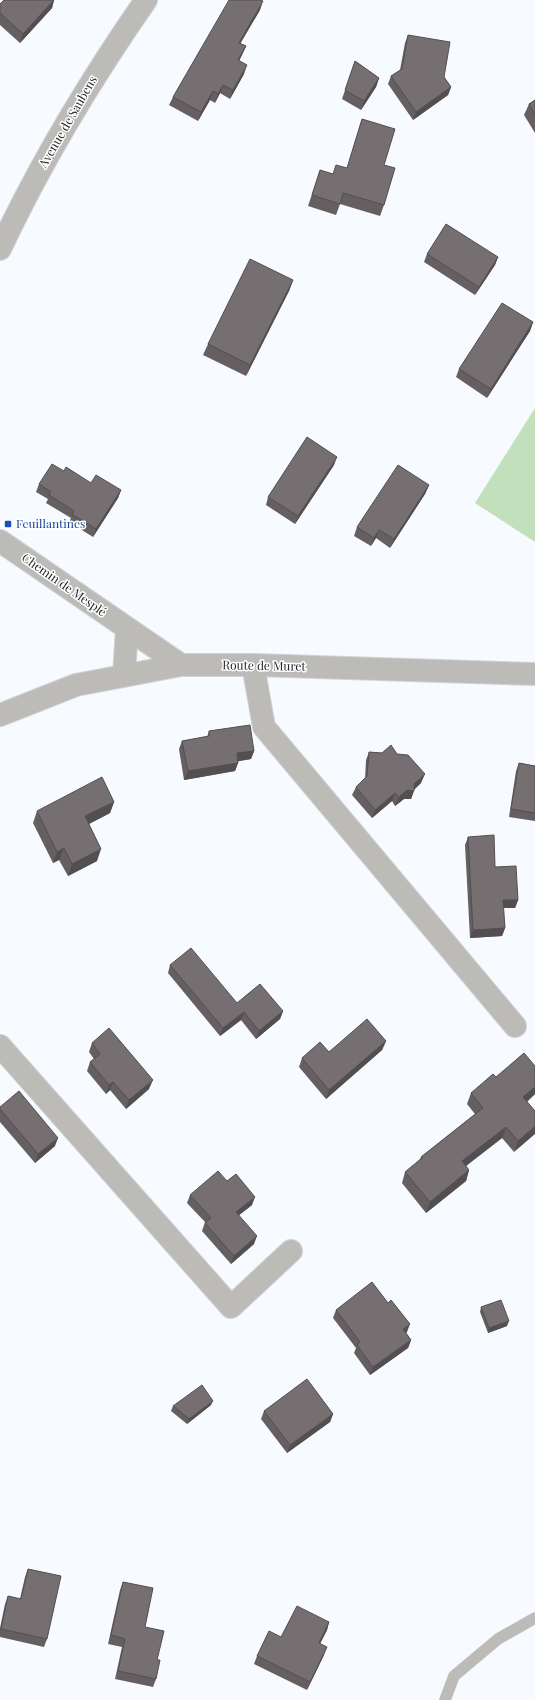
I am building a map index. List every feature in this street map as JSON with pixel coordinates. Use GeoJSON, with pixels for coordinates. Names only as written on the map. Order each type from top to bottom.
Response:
{"type":"FeatureCollection","features":[{"type":"Feature","properties":{"kind":"street","name":"Avenue de Saubens"},"geometry":{"type":"LineString","coordinates":[[0,249],[24,198],[91,81],[146,0]]}},
{"type":"Feature","properties":{"kind":"street","name":"Chemin de Mesplé"},"geometry":{"type":"LineString","coordinates":[[0,541],[181,665]]}},
{"type":"Feature","properties":{"kind":"street"},"geometry":{"type":"LineString","coordinates":[[124,675],[127,628]]}},
{"type":"Feature","properties":{"kind":"street","name":"Route de Muret"},"geometry":{"type":"LineString","coordinates":[[0,715],[76,685],[181,665],[253,665],[535,674]]}},
{"type":"Feature","properties":{"kind":"street"},"geometry":{"type":"LineString","coordinates":[[253,665],[264,727],[515,1026]]}},
{"type":"Feature","properties":{"kind":"street"},"geometry":{"type":"LineString","coordinates":[[0,1046],[231,1307],[291,1251]]}},
{"type":"Feature","properties":{"kind":"lane"},"geometry":{"type":"LineString","coordinates":[[445,1700],[454,1676],[498,1639],[535,1618]]}},
{"type":"Feature","properties":{"kind":"green space"},"geometry":{"type":"Polygon","coordinates":[[[535,408],[535,542],[475,503],[535,408]]]}},
{"type":"Feature","properties":{"kind":"building"},"geometry":{"type":"Polygon","coordinates":[[[4,0],[54,0],[23,34],[0,13],[0,4],[4,0]]]}},
{"type":"Feature","properties":{"kind":"building"},"geometry":{"type":"Polygon","coordinates":[[[229,0],[263,1],[239,43],[246,46],[238,60],[247,65],[233,90],[223,85],[218,94],[213,91],[201,112],[173,97],[229,0]]]}},
{"type":"Feature","properties":{"kind":"building"},"geometry":{"type":"Polygon","coordinates":[[[408,35],[450,42],[444,77],[451,87],[416,112],[391,76],[402,69],[408,35]]]}},
{"type":"Feature","properties":{"kind":"building"},"geometry":{"type":"Polygon","coordinates":[[[355,61],[379,78],[364,101],[345,90],[355,61]]]}},
{"type":"Feature","properties":{"kind":"building"},"geometry":{"type":"Polygon","coordinates":[[[535,100],[535,115],[529,104],[535,100]]]}},
{"type":"Feature","properties":{"kind":"building"},"geometry":{"type":"Polygon","coordinates":[[[362,119],[395,129],[384,165],[395,168],[384,205],[343,193],[340,204],[312,195],[320,170],[333,174],[336,165],[347,168],[362,119]]]}},
{"type":"Feature","properties":{"kind":"building"},"geometry":{"type":"Polygon","coordinates":[[[446,224],[498,257],[479,287],[427,254],[446,224]]]}},
{"type":"Feature","properties":{"kind":"building"},"geometry":{"type":"Polygon","coordinates":[[[250,259],[293,280],[250,365],[208,344],[250,259]]]}},
{"type":"Feature","properties":{"kind":"building"},"geometry":{"type":"Polygon","coordinates":[[[502,303],[533,322],[491,389],[459,369],[502,303]]]}},
{"type":"Feature","properties":{"kind":"building"},"geometry":{"type":"Polygon","coordinates":[[[307,437],[337,457],[298,516],[268,497],[307,437]]]}},
{"type":"Feature","properties":{"kind":"building"},"geometry":{"type":"Polygon","coordinates":[[[52,464],[64,471],[66,467],[91,483],[96,475],[121,490],[96,529],[72,514],[74,511],[49,495],[51,492],[39,484],[52,464]]]}},
{"type":"Feature","properties":{"kind":"building"},"geometry":{"type":"Polygon","coordinates":[[[398,465],[429,485],[394,539],[379,530],[374,538],[357,527],[398,465]]]}},
{"type":"Feature","properties":{"kind":"building"},"geometry":{"type":"Polygon","coordinates":[[[250,725],[254,751],[237,753],[238,763],[188,771],[182,741],[209,736],[209,731],[250,725]]]}},
{"type":"Feature","properties":{"kind":"building"},"geometry":{"type":"Polygon","coordinates":[[[391,745],[397,754],[408,755],[425,774],[414,784],[414,791],[407,790],[399,797],[395,793],[375,810],[356,787],[367,776],[369,752],[382,753],[391,745]]]}},
{"type":"Feature","properties":{"kind":"building"},"geometry":{"type":"Polygon","coordinates":[[[519,763],[535,766],[535,813],[511,809],[519,763]]]}},
{"type":"Feature","properties":{"kind":"building"},"geometry":{"type":"Polygon","coordinates":[[[102,777],[114,802],[85,816],[101,849],[72,864],[64,848],[57,852],[37,811],[102,777]]]}},
{"type":"Feature","properties":{"kind":"building"},"geometry":{"type":"Polygon","coordinates":[[[494,835],[495,867],[516,866],[518,900],[503,900],[505,928],[473,930],[468,837],[494,835]]]}},
{"type":"Feature","properties":{"kind":"building"},"geometry":{"type":"Polygon","coordinates":[[[191,948],[237,1003],[260,984],[283,1011],[259,1031],[244,1012],[223,1028],[170,965],[191,948]]]}},
{"type":"Feature","properties":{"kind":"building"},"geometry":{"type":"Polygon","coordinates":[[[367,1019],[386,1041],[329,1090],[302,1058],[320,1042],[329,1052],[367,1019]]]}},
{"type":"Feature","properties":{"kind":"building"},"geometry":{"type":"Polygon","coordinates":[[[109,1028],[153,1080],[129,1100],[113,1082],[109,1085],[90,1062],[100,1054],[92,1043],[109,1028]]]}},
{"type":"Feature","properties":{"kind":"building"},"geometry":{"type":"Polygon","coordinates":[[[524,1053],[535,1066],[535,1087],[523,1097],[535,1111],[535,1126],[518,1141],[506,1127],[462,1161],[469,1170],[430,1202],[405,1172],[422,1158],[421,1157],[483,1108],[471,1093],[493,1074],[496,1077],[524,1053]]]}},
{"type":"Feature","properties":{"kind":"building"},"geometry":{"type":"Polygon","coordinates":[[[19,1091],[58,1138],[38,1154],[0,1109],[0,1107],[19,1091]]]}},
{"type":"Feature","properties":{"kind":"building"},"geometry":{"type":"Polygon","coordinates":[[[218,1171],[227,1181],[236,1174],[255,1197],[236,1212],[257,1236],[234,1256],[205,1223],[211,1218],[190,1195],[218,1171]]]}},
{"type":"Feature","properties":{"kind":"building"},"geometry":{"type":"Polygon","coordinates":[[[372,1282],[388,1303],[391,1300],[410,1324],[403,1329],[411,1340],[373,1367],[357,1345],[360,1342],[336,1310],[372,1282]]]}},
{"type":"Feature","properties":{"kind":"building"},"geometry":{"type":"Polygon","coordinates":[[[501,1300],[509,1321],[489,1328],[481,1307],[501,1300]]]}},
{"type":"Feature","properties":{"kind":"building"},"geometry":{"type":"Polygon","coordinates":[[[307,1379],[333,1414],[290,1445],[264,1411],[307,1379]]]}},
{"type":"Feature","properties":{"kind":"building"},"geometry":{"type":"Polygon","coordinates":[[[202,1385],[213,1401],[189,1419],[173,1406],[202,1385]]]}},
{"type":"Feature","properties":{"kind":"building"},"geometry":{"type":"Polygon","coordinates":[[[28,1569],[61,1576],[47,1639],[1,1629],[8,1596],[21,1599],[28,1569]]]}},
{"type":"Feature","properties":{"kind":"building"},"geometry":{"type":"Polygon","coordinates":[[[123,1582],[153,1588],[145,1627],[164,1631],[157,1660],[160,1660],[156,1679],[118,1671],[125,1639],[111,1635],[123,1582]]]}},
{"type":"Feature","properties":{"kind":"building"},"geometry":{"type":"Polygon","coordinates":[[[297,1606],[329,1622],[319,1643],[327,1647],[310,1682],[257,1656],[269,1631],[281,1637],[297,1606]]]}},
{"type":"Feature","properties":{"kind":"place","name":"Feuillantines"},"geometry":{"type":"Point","coordinates":[8,524]}}]}
